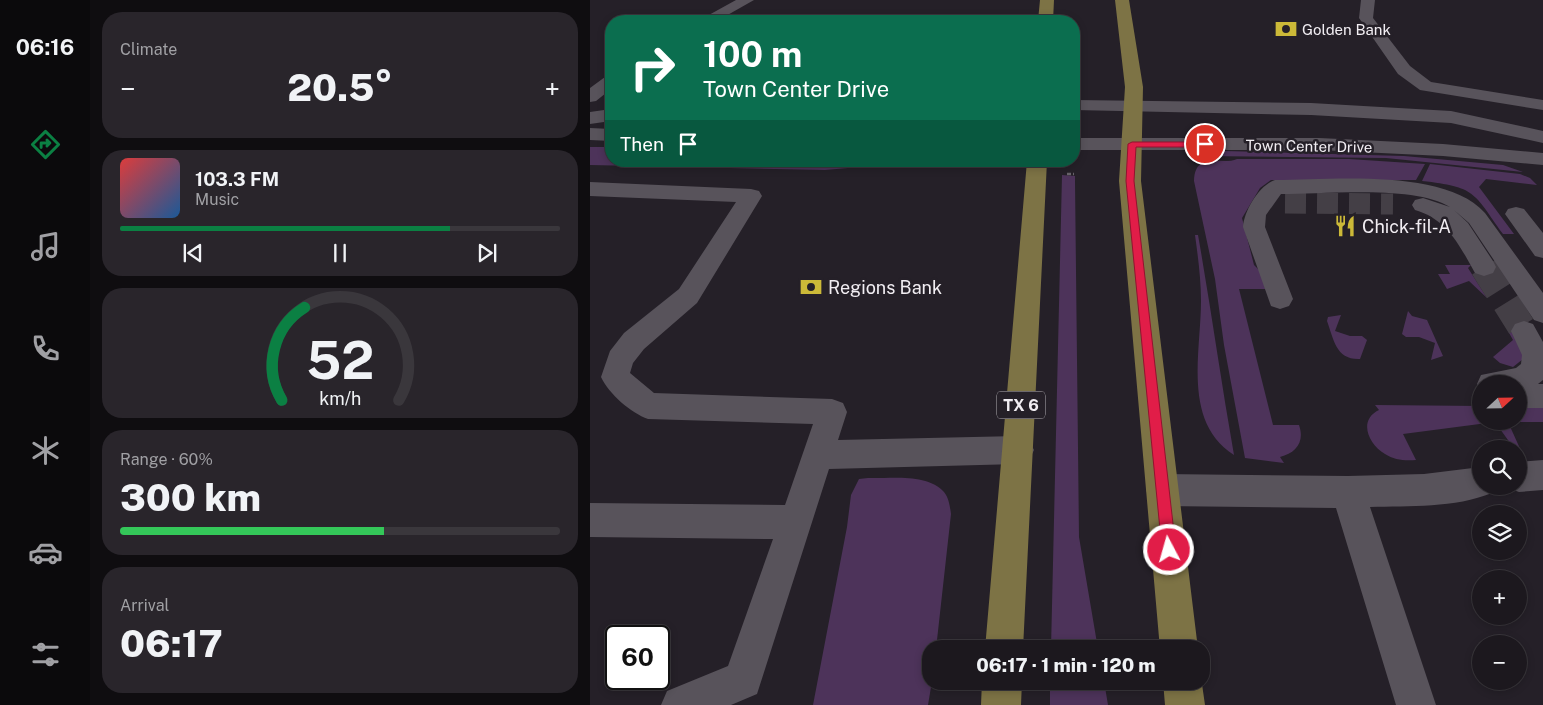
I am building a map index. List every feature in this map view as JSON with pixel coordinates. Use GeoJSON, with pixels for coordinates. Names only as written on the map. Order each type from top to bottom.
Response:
{"type":"FeatureCollection","features":[{"type":"Feature","properties":{"kind":"main road"},"geometry":{"type":"LineString","coordinates":[[1046,15],[1047,0]]}},
{"type":"Feature","properties":{"kind":"main road"},"geometry":{"type":"LineString","coordinates":[[1122,0],[1134,85],[1130,181],[1178,640]]}},
{"type":"Feature","properties":{"kind":"main road","name":"TX 6"},"geometry":{"type":"LineString","coordinates":[[1005,640],[1037,167]]}},
{"type":"Feature","properties":{"kind":"main road"},"geometry":{"type":"LineString","coordinates":[[1001,705],[1002,690]]}},
{"type":"Feature","properties":{"kind":"main road"},"geometry":{"type":"LineString","coordinates":[[1184,690],[1185,705]]}},
{"type":"Feature","properties":{"kind":"street"},"geometry":{"type":"LineString","coordinates":[[718,15],[747,0]]}},
{"type":"Feature","properties":{"kind":"street"},"geometry":{"type":"LineString","coordinates":[[1368,0],[1366,18],[1404,70],[1426,86],[1543,105]]}},
{"type":"Feature","properties":{"kind":"street"},"geometry":{"type":"LineString","coordinates":[[590,98],[605,86]]}},
{"type":"Feature","properties":{"kind":"street"},"geometry":{"type":"LineString","coordinates":[[590,98],[605,100]]}},
{"type":"Feature","properties":{"kind":"street","name":"Town Center Drive"},"geometry":{"type":"LineString","coordinates":[[1080,105],[1311,109],[1451,117],[1543,138]]}},
{"type":"Feature","properties":{"kind":"street"},"geometry":{"type":"LineString","coordinates":[[590,118],[605,116]]}},
{"type":"Feature","properties":{"kind":"street"},"geometry":{"type":"LineString","coordinates":[[590,134],[605,135]]}},
{"type":"Feature","properties":{"kind":"street","name":"Town Center Drive"},"geometry":{"type":"LineString","coordinates":[[1080,144],[1319,144],[1443,150],[1543,160]]}},
{"type":"Feature","properties":{"kind":"street"},"geometry":{"type":"LineString","coordinates":[[1280,299],[1254,227],[1255,214],[1273,205],[1275,187],[1403,187],[1448,196],[1461,203],[1478,218],[1533,322],[1536,355],[1535,370],[1528,375]]}},
{"type":"Feature","properties":{"kind":"street"},"geometry":{"type":"LineString","coordinates":[[590,189],[751,196],[688,296],[634,341],[620,359],[615,377],[648,406],[832,412],[743,680],[681,705]]}},
{"type":"Feature","properties":{"kind":"street"},"geometry":{"type":"LineString","coordinates":[[1393,204],[1421,204],[1444,211],[1452,218],[1484,267]]}},
{"type":"Feature","properties":{"kind":"street"},"geometry":{"type":"LineString","coordinates":[[1543,214],[1516,214],[1543,250]]}},
{"type":"Feature","properties":{"kind":"street"},"geometry":{"type":"LineString","coordinates":[[1528,396],[1543,396]]}},
{"type":"Feature","properties":{"kind":"street"},"geometry":{"type":"LineString","coordinates":[[818,455],[1018,450]]}},
{"type":"Feature","properties":{"kind":"street"},"geometry":{"type":"LineString","coordinates":[[1527,476],[1543,475]]}},
{"type":"Feature","properties":{"kind":"street"},"geometry":{"type":"LineString","coordinates":[[1162,490],[1348,492],[1424,490],[1472,483]]}},
{"type":"Feature","properties":{"kind":"street"},"geometry":{"type":"LineString","coordinates":[[1348,492],[1416,705]]}},
{"type":"Feature","properties":{"kind":"street"},"geometry":{"type":"LineString","coordinates":[[590,520],[795,522]]}},
{"type":"Feature","properties":{"kind":"path"},"geometry":{"type":"LineString","coordinates":[[1063,174],[1074,174]]}},
{"type":"Feature","properties":{"kind":"shaded area"},"geometry":{"type":"Polygon","coordinates":[[[590,147],[605,147],[605,165],[590,165],[590,147]]]}},
{"type":"Feature","properties":{"kind":"shaded area"},"geometry":{"type":"Polygon","coordinates":[[[1225,151],[1404,156],[1503,165],[1523,172],[1386,158],[1205,156],[1225,151]]]}},
{"type":"Feature","properties":{"kind":"shaded area"},"geometry":{"type":"Polygon","coordinates":[[[1237,159],[1349,159],[1425,164],[1416,180],[1271,180],[1260,188],[1242,218],[1254,265],[1262,273],[1267,289],[1239,289],[1273,425],[1299,425],[1301,431],[1300,442],[1295,450],[1280,457],[1284,463],[1245,458],[1224,345],[1215,279],[1194,181],[1199,165],[1204,162],[1237,159]]]}},
{"type":"Feature","properties":{"kind":"shaded area"},"geometry":{"type":"Polygon","coordinates":[[[1430,164],[1520,174],[1530,178],[1537,185],[1486,179],[1479,187],[1514,234],[1503,234],[1472,194],[1453,186],[1422,181],[1430,164]]]}},
{"type":"Feature","properties":{"kind":"shaded area"},"geometry":{"type":"Polygon","coordinates":[[[684,167],[849,167],[825,170],[684,167]]]}},
{"type":"Feature","properties":{"kind":"shaded area"},"geometry":{"type":"Polygon","coordinates":[[[1062,175],[1075,176],[1079,537],[1096,640],[1051,640],[1062,175]]]}},
{"type":"Feature","properties":{"kind":"shaded area"},"geometry":{"type":"Polygon","coordinates":[[[1195,235],[1198,235],[1234,455],[1218,441],[1207,424],[1201,405],[1198,385],[1198,363],[1201,293],[1195,235]]]}},
{"type":"Feature","properties":{"kind":"shaded area"},"geometry":{"type":"Polygon","coordinates":[[[1445,265],[1471,265],[1468,268],[1487,298],[1469,281],[1447,289],[1438,274],[1450,274],[1445,265]]]}},
{"type":"Feature","properties":{"kind":"shaded area"},"geometry":{"type":"Polygon","coordinates":[[[1408,311],[1412,316],[1427,320],[1443,356],[1431,360],[1435,343],[1419,337],[1406,337],[1402,334],[1408,311]]]}},
{"type":"Feature","properties":{"kind":"shaded area"},"geometry":{"type":"Polygon","coordinates":[[[1341,315],[1335,331],[1350,336],[1362,336],[1367,340],[1360,359],[1346,356],[1337,348],[1334,342],[1327,321],[1328,317],[1341,315]]]}},
{"type":"Feature","properties":{"kind":"shaded area"},"geometry":{"type":"Polygon","coordinates":[[[1508,331],[1512,331],[1522,346],[1523,359],[1513,367],[1500,363],[1493,357],[1513,340],[1508,331]]]}},
{"type":"Feature","properties":{"kind":"shaded area"},"geometry":{"type":"Polygon","coordinates":[[[1375,405],[1472,406],[1472,425],[1403,434],[1416,460],[1404,460],[1392,458],[1385,454],[1379,450],[1370,438],[1367,426],[1373,414],[1379,410],[1375,405]]]}},
{"type":"Feature","properties":{"kind":"shaded area"},"geometry":{"type":"Polygon","coordinates":[[[1528,406],[1543,406],[1543,422],[1528,422],[1528,406]]]}},
{"type":"Feature","properties":{"kind":"shaded area"},"geometry":{"type":"Polygon","coordinates":[[[1501,430],[1512,430],[1516,440],[1508,440],[1501,430]]]}},
{"type":"Feature","properties":{"kind":"shaded area"},"geometry":{"type":"Polygon","coordinates":[[[859,479],[918,479],[937,486],[944,492],[949,503],[951,514],[937,640],[922,640],[922,690],[930,690],[928,705],[813,705],[847,527],[851,495],[859,479]]]}},
{"type":"Feature","properties":{"kind":"shaded area"},"geometry":{"type":"Polygon","coordinates":[[[1050,690],[1106,690],[1108,705],[1050,705],[1050,690]]]}},
{"type":"Feature","properties":{"kind":"tunnel"},"geometry":{"type":"LineString","coordinates":[[1285,203],[1393,204]]}},
{"type":"Feature","properties":{"kind":"tunnel"},"geometry":{"type":"LineString","coordinates":[[1484,267],[1524,331]]}},
{"type":"Feature","properties":{"kind":"place","name":"Golden Bank"},"geometry":{"type":"Point","coordinates":[1286,29]}},
{"type":"Feature","properties":{"kind":"place","name":"Chick-fil-A"},"geometry":{"type":"Point","coordinates":[1345,226]}},
{"type":"Feature","properties":{"kind":"place","name":"Regions Bank"},"geometry":{"type":"Point","coordinates":[811,287]}},
{"type":"Feature","properties":{"kind":"route"},"geometry":{"type":"LineString","coordinates":[[1169,550],[1130,181],[1132,144],[1205,144]]}}]}
